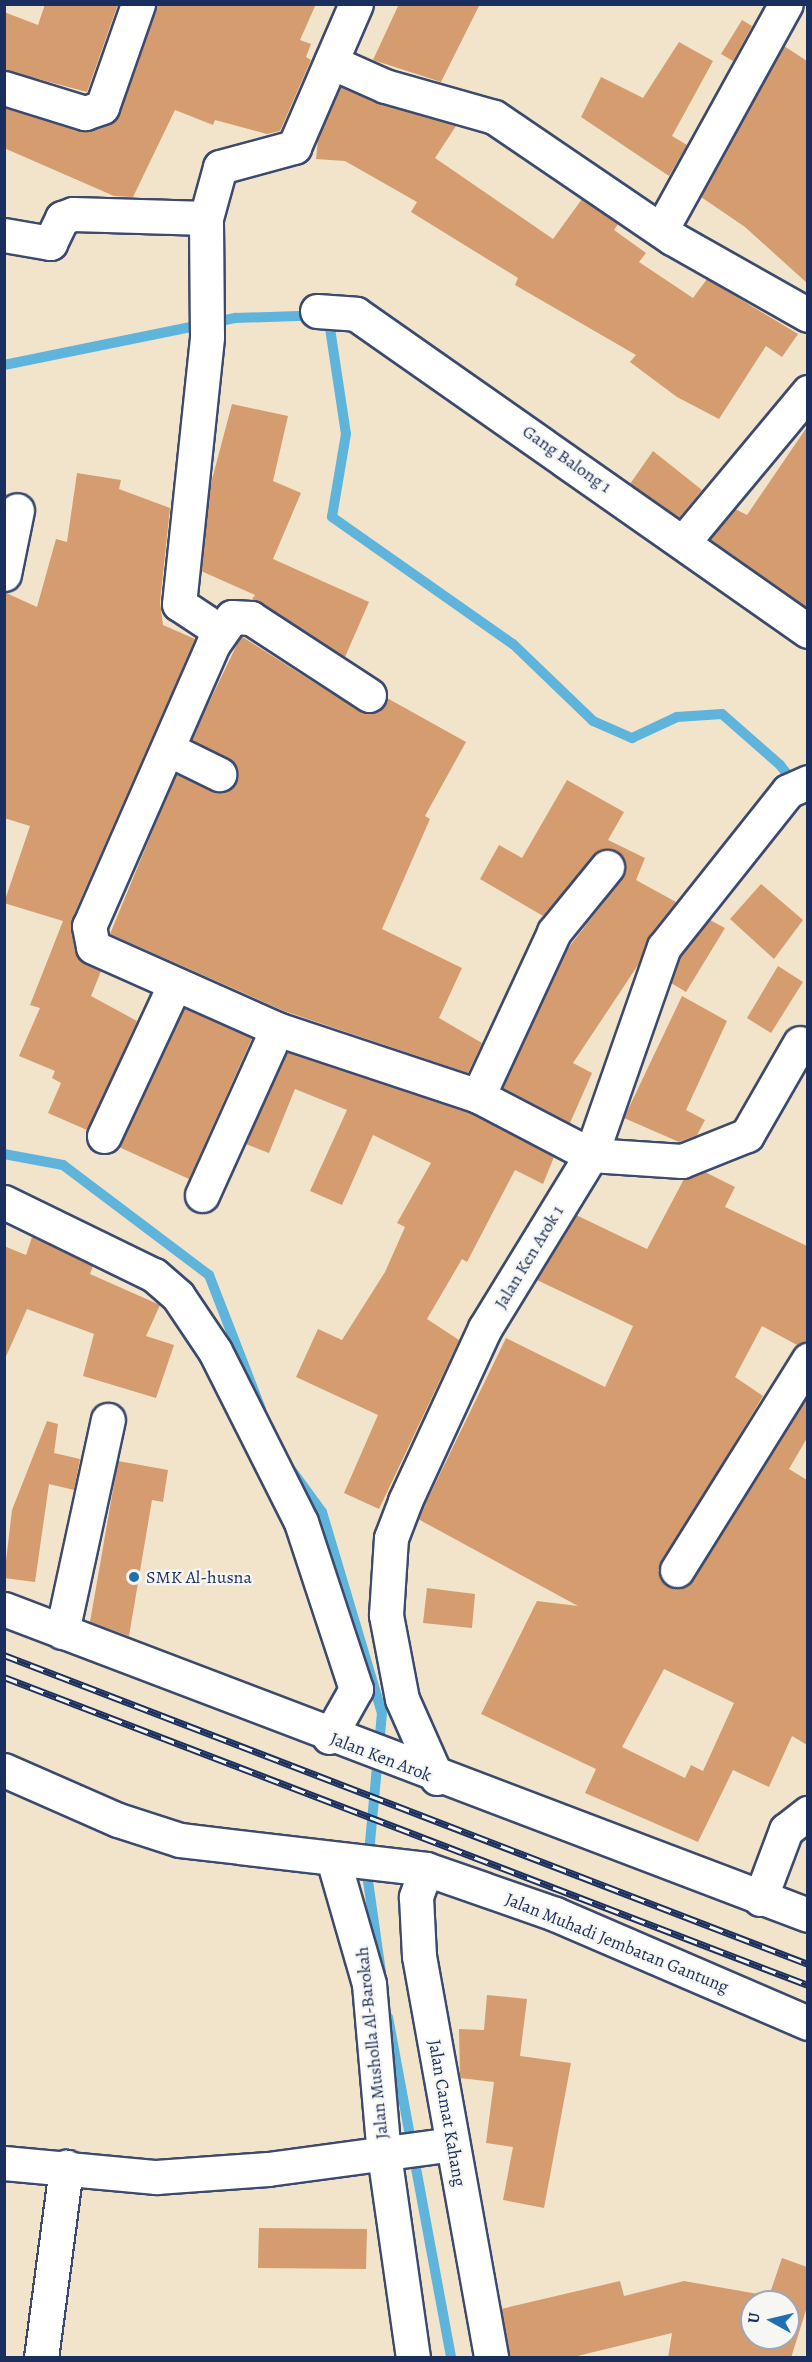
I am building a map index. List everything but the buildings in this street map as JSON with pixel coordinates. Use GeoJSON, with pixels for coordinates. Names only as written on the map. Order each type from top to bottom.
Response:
{"type":"FeatureCollection","features":[{"type":"Feature","properties":{"kind":"street"},"geometry":{"type":"LineString","coordinates":[[4,88],[85,113],[102,107],[138,4]]}},
{"type":"Feature","properties":{"kind":"street"},"geometry":{"type":"LineString","coordinates":[[220,631],[179,604],[205,322],[206,218],[220,167],[294,147],[356,4]]}},
{"type":"Feature","properties":{"kind":"street"},"geometry":{"type":"LineString","coordinates":[[661,230],[786,4]]}},
{"type":"Feature","properties":{"kind":"street"},"geometry":{"type":"LineString","coordinates":[[331,62],[385,86],[494,117],[661,230],[807,315]]}},
{"type":"Feature","properties":{"kind":"street"},"geometry":{"type":"LineString","coordinates":[[4,235],[50,243],[62,218],[73,214],[206,218]]}},
{"type":"Feature","properties":{"kind":"street","name":"Gang Balong 1"},"geometry":{"type":"LineString","coordinates":[[317,310],[356,314],[684,540],[807,631]]}},
{"type":"Feature","properties":{"kind":"street"},"geometry":{"type":"LineString","coordinates":[[684,540],[807,395]]}},
{"type":"Feature","properties":{"kind":"street"},"geometry":{"type":"LineString","coordinates":[[4,574],[17,510]]}},
{"type":"Feature","properties":{"kind":"street"},"geometry":{"type":"LineString","coordinates":[[369,695],[251,618],[232,617],[220,631],[88,938],[102,953],[174,986],[277,1029],[478,1096],[591,1155],[682,1161],[747,1135],[800,1043]]}},
{"type":"Feature","properties":{"kind":"street"},"geometry":{"type":"LineString","coordinates":[[170,750],[219,774]]}},
{"type":"Feature","properties":{"kind":"street","name":"Jalan Ken Arok 1"},"geometry":{"type":"LineString","coordinates":[[436,1778],[402,1699],[392,1658],[386,1615],[391,1538],[486,1328],[591,1155],[664,947],[800,785]]}},
{"type":"Feature","properties":{"kind":"street"},"geometry":{"type":"LineString","coordinates":[[478,1096],[554,933],[607,867]]}},
{"type":"Feature","properties":{"kind":"street"},"geometry":{"type":"LineString","coordinates":[[104,1136],[174,986]]}},
{"type":"Feature","properties":{"kind":"street"},"geometry":{"type":"LineString","coordinates":[[202,1195],[277,1029]]}},
{"type":"Feature","properties":{"kind":"street"},"geometry":{"type":"LineString","coordinates":[[4,1202],[154,1275],[178,1296],[215,1351],[301,1522],[356,1689],[335,1739]]}},
{"type":"Feature","properties":{"kind":"street"},"geometry":{"type":"LineString","coordinates":[[677,1570],[798,1394],[807,1360]]}},
{"type":"Feature","properties":{"kind":"street"},"geometry":{"type":"LineString","coordinates":[[62,1632],[108,1420]]}},
{"type":"Feature","properties":{"kind":"street","name":"Jalan Ken Arok"},"geometry":{"type":"LineString","coordinates":[[4,1609],[436,1778],[807,1915]]}},
{"type":"Feature","properties":{"kind":"street"},"geometry":{"type":"LineString","coordinates":[[4,1770],[118,1820],[180,1840],[339,1859]]}},
{"type":"Feature","properties":{"kind":"street"},"geometry":{"type":"LineString","coordinates":[[760,1899],[786,1830],[807,1813]]}},
{"type":"Feature","properties":{"kind":"street","name":"Jalan Muhadi Jembatan Gantung"},"geometry":{"type":"LineString","coordinates":[[339,1859],[377,1860],[426,1869],[555,1914],[807,2023]]}},
{"type":"Feature","properties":{"kind":"street","name":"Jalan Musholla Al-Barokah"},"geometry":{"type":"LineString","coordinates":[[339,1859],[369,1984],[392,2152],[412,2358]]}},
{"type":"Feature","properties":{"kind":"street","name":"Jalan Camat Kahang"},"geometry":{"type":"LineString","coordinates":[[426,1869],[414,1922],[450,2144],[491,2358]]}},
{"type":"Feature","properties":{"kind":"street"},"geometry":{"type":"LineString","coordinates":[[4,2163],[156,2177],[450,2144]]}},
{"type":"Feature","properties":{"kind":"street"},"geometry":{"type":"LineString","coordinates":[[41,2358],[66,2167]]}},
{"type":"Feature","properties":{"kind":"waterway"},"geometry":{"type":"LineString","coordinates":[[4,365],[236,318],[328,315],[346,434],[332,517],[513,644],[593,721],[632,738],[677,717],[722,714],[780,765],[808,801]]}},
{"type":"Feature","properties":{"kind":"waterway"},"geometry":{"type":"LineString","coordinates":[[4,1154],[63,1165],[209,1275],[261,1409]]}},
{"type":"Feature","properties":{"kind":"waterway"},"geometry":{"type":"LineString","coordinates":[[292,1471],[322,1512],[382,1713],[367,1874],[381,1972]]}},
{"type":"Feature","properties":{"kind":"waterway"},"geometry":{"type":"LineString","coordinates":[[388,2017],[451,2358]]}},
{"type":"Feature","properties":{"kind":"railway"},"geometry":{"type":"LineString","coordinates":[[4,1655],[808,1964]]}},
{"type":"Feature","properties":{"kind":"railway"},"geometry":{"type":"LineString","coordinates":[[4,1677],[808,1985]]}},
{"type":"Feature","properties":{"kind":"place","name":"SMK Al-husna"},"geometry":{"type":"Point","coordinates":[134,1577]}}]}
